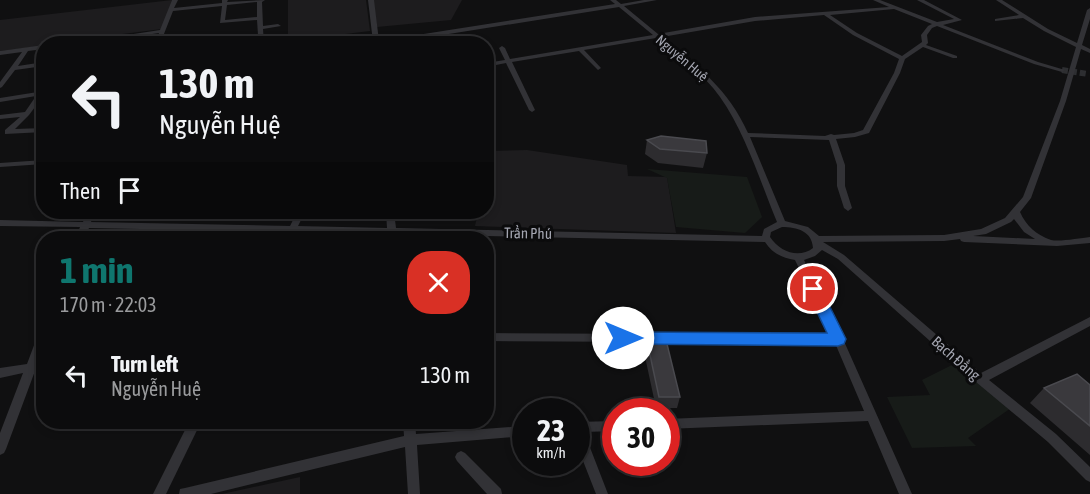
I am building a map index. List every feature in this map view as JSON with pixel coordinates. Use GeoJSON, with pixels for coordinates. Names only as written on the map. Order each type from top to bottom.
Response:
{"type":"FeatureCollection","features":[{"type":"Feature","properties":{"kind":"street"},"geometry":{"type":"LineString","coordinates":[[160,36],[175,0]]}},
{"type":"Feature","properties":{"kind":"street"},"geometry":{"type":"LineString","coordinates":[[171,10],[225,2],[260,0],[260,36]]}},
{"type":"Feature","properties":{"kind":"street"},"geometry":{"type":"LineString","coordinates":[[371,0],[374,36]]}},
{"type":"Feature","properties":{"kind":"street","name":"Nguyễn Huệ"},"geometry":{"type":"LineString","coordinates":[[613,0],[702,72],[722,95],[745,135],[782,224]]}},
{"type":"Feature","properties":{"kind":"street"},"geometry":{"type":"LineString","coordinates":[[420,36],[654,0]]}},
{"type":"Feature","properties":{"kind":"street"},"geometry":{"type":"LineString","coordinates":[[876,0],[1036,63],[1062,70]]}},
{"type":"Feature","properties":{"kind":"street"},"geometry":{"type":"LineString","coordinates":[[745,135],[831,136],[857,135],[866,131],[897,74],[902,58],[925,43],[924,35],[930,27],[959,20],[920,0]]}},
{"type":"Feature","properties":{"kind":"street"},"geometry":{"type":"LineString","coordinates":[[999,0],[1090,51]]}},
{"type":"Feature","properties":{"kind":"street"},"geometry":{"type":"LineString","coordinates":[[225,2],[222,22],[259,18]]}},
{"type":"Feature","properties":{"kind":"street"},"geometry":{"type":"LineString","coordinates":[[494,64],[755,19],[892,8]]}},
{"type":"Feature","properties":{"kind":"street"},"geometry":{"type":"LineString","coordinates":[[944,238],[982,232],[1008,220],[1027,198],[1063,101],[1090,10]]}},
{"type":"Feature","properties":{"kind":"street"},"geometry":{"type":"LineString","coordinates":[[824,13],[855,34],[902,58]]}},
{"type":"Feature","properties":{"kind":"street"},"geometry":{"type":"LineString","coordinates":[[997,20],[1024,16]]}},
{"type":"Feature","properties":{"kind":"street"},"geometry":{"type":"LineString","coordinates":[[260,28],[278,26]]}},
{"type":"Feature","properties":{"kind":"street"},"geometry":{"type":"LineString","coordinates":[[127,36],[162,31]]}},
{"type":"Feature","properties":{"kind":"street"},"geometry":{"type":"LineString","coordinates":[[922,45],[955,57]]}},
{"type":"Feature","properties":{"kind":"street"},"geometry":{"type":"LineString","coordinates":[[0,53],[36,48]]}},
{"type":"Feature","properties":{"kind":"street"},"geometry":{"type":"LineString","coordinates":[[502,48],[532,110]]}},
{"type":"Feature","properties":{"kind":"street"},"geometry":{"type":"LineString","coordinates":[[580,49],[598,68]]}},
{"type":"Feature","properties":{"kind":"street"},"geometry":{"type":"LineString","coordinates":[[0,86],[26,50]]}},
{"type":"Feature","properties":{"kind":"street"},"geometry":{"type":"LineString","coordinates":[[15,68],[36,65]]}},
{"type":"Feature","properties":{"kind":"street"},"geometry":{"type":"LineString","coordinates":[[0,100],[36,94]]}},
{"type":"Feature","properties":{"kind":"street"},"geometry":{"type":"LineString","coordinates":[[36,101],[27,114],[8,132],[36,130]]}},
{"type":"Feature","properties":{"kind":"street"},"geometry":{"type":"LineString","coordinates":[[0,117],[27,114]]}},
{"type":"Feature","properties":{"kind":"street"},"geometry":{"type":"LineString","coordinates":[[831,136],[841,165],[841,186],[848,208]]}},
{"type":"Feature","properties":{"kind":"street"},"geometry":{"type":"LineString","coordinates":[[0,165],[36,163]]}},
{"type":"Feature","properties":{"kind":"street"},"geometry":{"type":"LineString","coordinates":[[1016,213],[1022,226],[1032,235],[1057,243]]}},
{"type":"Feature","properties":{"kind":"street"},"geometry":{"type":"LineString","coordinates":[[83,231],[88,219]]}},
{"type":"Feature","properties":{"kind":"street"},"geometry":{"type":"LineString","coordinates":[[292,231],[298,219]]}},
{"type":"Feature","properties":{"kind":"street","name":"Trần Phú"},"geometry":{"type":"LineString","coordinates":[[0,223],[293,228],[342,231]]}},
{"type":"Feature","properties":{"kind":"street"},"geometry":{"type":"LineString","coordinates":[[782,224],[799,226],[808,230],[817,241],[818,249],[813,254],[798,257],[776,250],[767,239],[767,231],[772,226],[782,224]]}},
{"type":"Feature","properties":{"kind":"street","name":"Trần Phú"},"geometry":{"type":"LineString","coordinates":[[494,235],[767,239]]}},
{"type":"Feature","properties":{"kind":"street"},"geometry":{"type":"LineString","coordinates":[[817,241],[944,238],[1057,243],[1090,240]]}},
{"type":"Feature","properties":{"kind":"street","name":"Bạch Đằng"},"geometry":{"type":"LineString","coordinates":[[817,241],[841,257],[980,379],[1052,438],[1090,476]]}},
{"type":"Feature","properties":{"kind":"street"},"geometry":{"type":"LineString","coordinates":[[798,257],[838,339],[906,494]]}},
{"type":"Feature","properties":{"kind":"street"},"geometry":{"type":"LineString","coordinates":[[980,379],[1090,321]]}},
{"type":"Feature","properties":{"kind":"street"},"geometry":{"type":"LineString","coordinates":[[494,337],[838,339]]}},
{"type":"Feature","properties":{"kind":"street"},"geometry":{"type":"LineString","coordinates":[[0,449],[36,353]]}},
{"type":"Feature","properties":{"kind":"street"},"geometry":{"type":"LineString","coordinates":[[0,373],[36,367]]}},
{"type":"Feature","properties":{"kind":"street"},"geometry":{"type":"LineString","coordinates":[[680,423],[870,416]]}},
{"type":"Feature","properties":{"kind":"street"},"geometry":{"type":"LineString","coordinates":[[159,494],[192,429]]}},
{"type":"Feature","properties":{"kind":"street"},"geometry":{"type":"LineString","coordinates":[[410,429],[414,494]]}},
{"type":"Feature","properties":{"kind":"street"},"geometry":{"type":"LineString","coordinates":[[185,494],[411,440],[512,432]]}},
{"type":"Feature","properties":{"kind":"street"},"geometry":{"type":"LineString","coordinates":[[461,457],[496,494]]}},
{"type":"Feature","properties":{"kind":"street"},"geometry":{"type":"LineString","coordinates":[[590,464],[602,494]]}},
{"type":"Feature","properties":{"kind":"shaded area"},"geometry":{"type":"Polygon","coordinates":[[[172,0],[162,29],[107,36],[36,36],[36,47],[0,51],[0,20],[172,0]]]}},
{"type":"Feature","properties":{"kind":"shaded area"},"geometry":{"type":"Polygon","coordinates":[[[288,0],[366,0],[370,31],[329,36],[288,36],[288,0]]]}},
{"type":"Feature","properties":{"kind":"shaded area"},"geometry":{"type":"Polygon","coordinates":[[[373,0],[462,0],[451,20],[377,27],[373,0]]]}},
{"type":"Feature","properties":{"kind":"shaded area"},"geometry":{"type":"Polygon","coordinates":[[[527,150],[627,165],[628,176],[667,177],[676,233],[475,226],[476,219],[494,219],[494,151],[527,150]]]}},
{"type":"Feature","properties":{"kind":"shaded area"},"geometry":{"type":"Polygon","coordinates":[[[647,169],[747,177],[762,217],[745,233],[676,227],[667,178],[647,169]]]}},
{"type":"Feature","properties":{"kind":"shaded area"},"geometry":{"type":"Polygon","coordinates":[[[956,363],[1011,408],[968,438],[976,446],[912,448],[887,397],[930,395],[922,380],[956,363]]]}},
{"type":"Feature","properties":{"kind":"shaded area"},"geometry":{"type":"Polygon","coordinates":[[[300,477],[300,494],[222,494],[300,477]]]}},
{"type":"Feature","properties":{"kind":"building"},"geometry":{"type":"Polygon","coordinates":[[[661,136],[706,141],[707,153],[660,149],[647,140],[661,136]]]}},
{"type":"Feature","properties":{"kind":"building"},"geometry":{"type":"Polygon","coordinates":[[[666,340],[680,397],[659,397],[647,341],[666,340]]]}},
{"type":"Feature","properties":{"kind":"building"},"geometry":{"type":"Polygon","coordinates":[[[1077,374],[1090,385],[1090,426],[1044,388],[1077,374]]]}},
{"type":"Feature","properties":{"kind":"tunnel"},"geometry":{"type":"LineString","coordinates":[[1062,70],[1088,74]]}},
{"type":"Feature","properties":{"kind":"route"},"geometry":{"type":"LineString","coordinates":[[623,338],[838,339],[813,289]]}}]}
